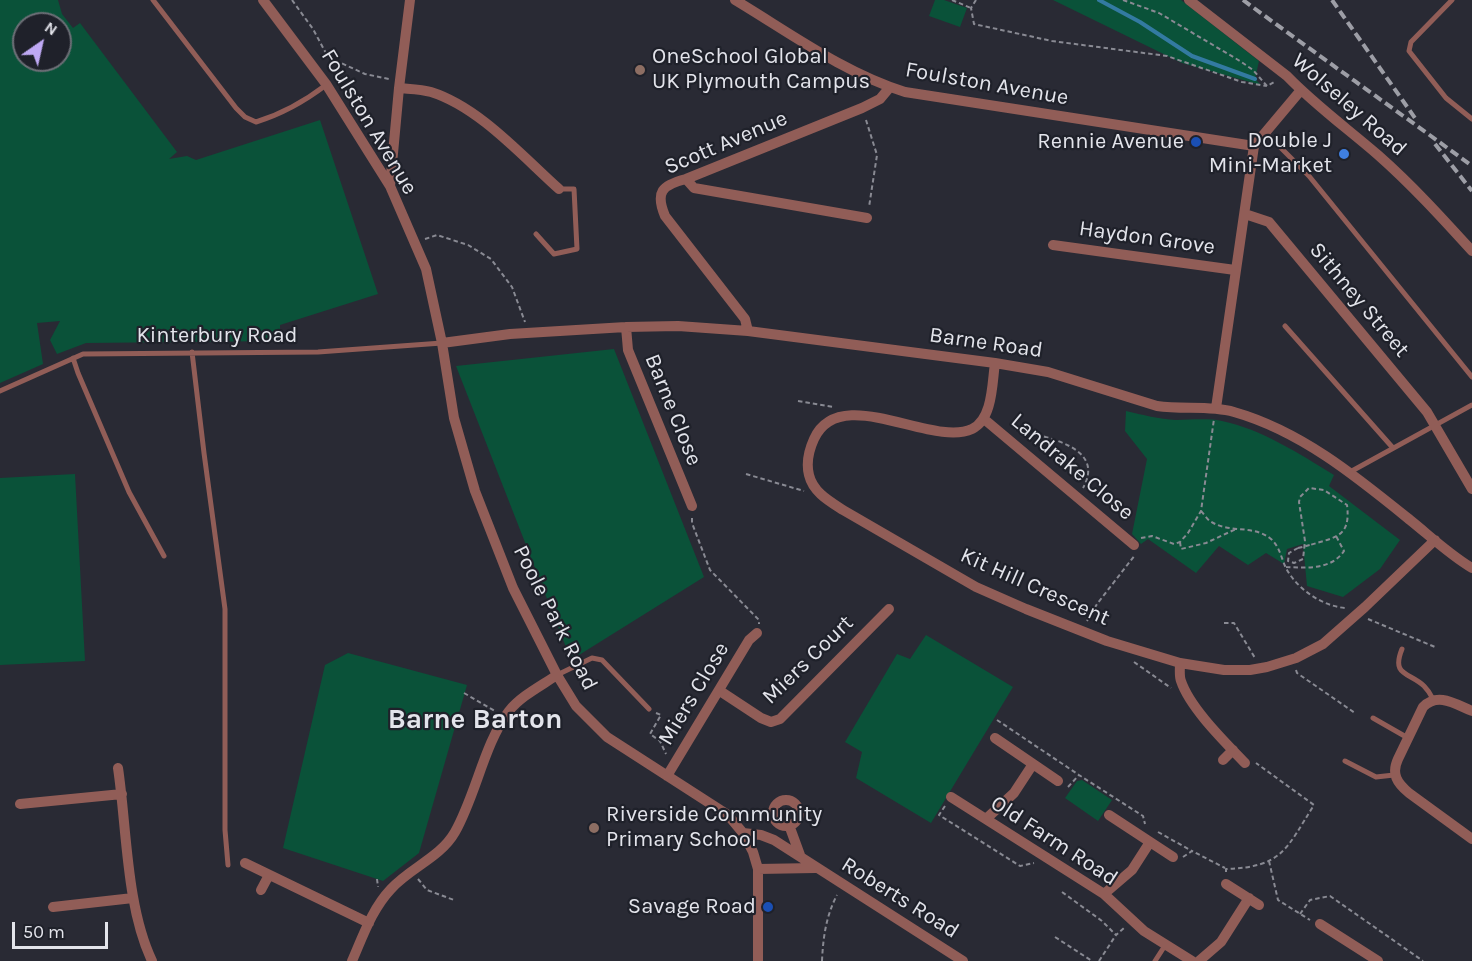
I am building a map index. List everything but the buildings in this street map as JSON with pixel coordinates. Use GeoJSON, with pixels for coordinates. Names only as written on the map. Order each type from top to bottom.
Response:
{"type":"FeatureCollection","features":[{"type":"Feature","properties":{"kind":"street","name":"Foulston Avenue"},"geometry":{"type":"LineString","coordinates":[[263,0],[327,84],[390,186],[426,269],[442,343]]}},
{"type":"Feature","properties":{"kind":"street"},"geometry":{"type":"LineString","coordinates":[[390,186],[399,84],[410,0]]}},
{"type":"Feature","properties":{"kind":"street","name":"Foulston Avenue"},"geometry":{"type":"LineString","coordinates":[[735,0],[842,65],[871,81],[890,87],[928,96],[1254,146]]}},
{"type":"Feature","properties":{"kind":"street","name":"Wolseley Road"},"geometry":{"type":"LineString","coordinates":[[1189,0],[1287,76],[1300,90],[1379,156],[1419,194],[1472,251]]}},
{"type":"Feature","properties":{"kind":"street"},"geometry":{"type":"LineString","coordinates":[[399,84],[430,92],[460,105],[490,127],[559,189]]}},
{"type":"Feature","properties":{"kind":"street","name":"Scott Avenue"},"geometry":{"type":"LineString","coordinates":[[748,332],[745,319],[665,216],[660,202],[662,191],[670,183],[686,179],[862,108],[880,99],[890,87]]}},
{"type":"Feature","properties":{"kind":"street"},"geometry":{"type":"LineString","coordinates":[[1216,408],[1254,146],[1300,90]]}},
{"type":"Feature","properties":{"kind":"street"},"geometry":{"type":"LineString","coordinates":[[686,179],[694,188],[867,218]]}},
{"type":"Feature","properties":{"kind":"street","name":"Sithney Street"},"geometry":{"type":"LineString","coordinates":[[1245,214],[1269,222],[1435,424],[1472,489]]}},
{"type":"Feature","properties":{"kind":"street","name":"Haydon Grove"},"geometry":{"type":"LineString","coordinates":[[1053,244],[1235,270]]}},
{"type":"Feature","properties":{"kind":"street","name":"Barne Road"},"geometry":{"type":"LineString","coordinates":[[442,343],[530,333],[678,326],[748,332],[995,363],[1048,372],[1157,406],[1216,408],[1255,418],[1282,430],[1350,472],[1472,568]]}},
{"type":"Feature","properties":{"kind":"street","name":"Barne Close"},"geometry":{"type":"LineString","coordinates":[[626,327],[628,350],[692,506]]}},
{"type":"Feature","properties":{"kind":"street","name":"Poole Park Road"},"geometry":{"type":"LineString","coordinates":[[442,343],[454,418],[476,491],[513,588],[557,675],[576,706],[607,737],[670,772],[728,815],[743,833],[753,852],[758,869]]}},
{"type":"Feature","properties":{"kind":"street"},"geometry":{"type":"LineString","coordinates":[[815,488],[808,474],[808,460],[816,436],[823,426],[835,418],[860,415],[952,432],[974,428],[984,419],[995,363]]}},
{"type":"Feature","properties":{"kind":"street","name":"Landrake Close"},"geometry":{"type":"LineString","coordinates":[[984,419],[1136,548]]}},
{"type":"Feature","properties":{"kind":"street","name":"Kit Hill Crescent"},"geometry":{"type":"LineString","coordinates":[[815,488],[825,499],[976,587],[1080,631],[1180,663],[1224,670],[1260,669],[1293,659],[1323,644],[1435,540]]}},
{"type":"Feature","properties":{"kind":"street","name":"Miers Court"},"geometry":{"type":"LineString","coordinates":[[720,691],[761,718],[771,722],[780,719],[889,609]]}},
{"type":"Feature","properties":{"kind":"street","name":"Miers Close"},"geometry":{"type":"LineString","coordinates":[[670,772],[749,640],[757,633]]}},
{"type":"Feature","properties":{"kind":"street"},"geometry":{"type":"LineString","coordinates":[[1180,663],[1180,679],[1186,693],[1245,763]]}},
{"type":"Feature","properties":{"kind":"street"},"geometry":{"type":"LineString","coordinates":[[352,961],[376,908],[392,888],[443,848],[455,831],[498,730],[509,710],[557,675]]}},
{"type":"Feature","properties":{"kind":"street"},"geometry":{"type":"LineString","coordinates":[[1472,711],[1448,701],[1433,699],[1424,707],[1394,766],[1394,775],[1400,785],[1472,839]]}},
{"type":"Feature","properties":{"kind":"street"},"geometry":{"type":"LineString","coordinates":[[995,738],[1058,781]]}},
{"type":"Feature","properties":{"kind":"street"},"geometry":{"type":"LineString","coordinates":[[1223,760],[1233,750]]}},
{"type":"Feature","properties":{"kind":"street"},"geometry":{"type":"LineString","coordinates":[[986,819],[1014,793],[1033,764]]}},
{"type":"Feature","properties":{"kind":"street"},"geometry":{"type":"LineString","coordinates":[[118,768],[138,927],[152,961]]}},
{"type":"Feature","properties":{"kind":"street"},"geometry":{"type":"LineString","coordinates":[[20,804],[122,794]]}},
{"type":"Feature","properties":{"kind":"street","name":"Old Farm Road"},"geometry":{"type":"LineString","coordinates":[[951,797],[1104,894],[1131,921],[1192,961]]}},
{"type":"Feature","properties":{"kind":"street"},"geometry":{"type":"LineString","coordinates":[[1109,815],[1173,856]]}},
{"type":"Feature","properties":{"kind":"street","name":"Roberts Road"},"geometry":{"type":"LineString","coordinates":[[789,825],[800,855]]}},
{"type":"Feature","properties":{"kind":"street","name":"Roberts Road"},"geometry":{"type":"LineString","coordinates":[[743,833],[761,835],[774,840],[800,855],[815,868],[963,961]]}},
{"type":"Feature","properties":{"kind":"street"},"geometry":{"type":"LineString","coordinates":[[1104,894],[1132,870],[1150,842]]}},
{"type":"Feature","properties":{"kind":"street"},"geometry":{"type":"LineString","coordinates":[[245,863],[369,923]]}},
{"type":"Feature","properties":{"kind":"street","name":"Roberts Road"},"geometry":{"type":"LineString","coordinates":[[758,869],[815,868]]}},
{"type":"Feature","properties":{"kind":"street"},"geometry":{"type":"LineString","coordinates":[[758,869],[758,961]]}},
{"type":"Feature","properties":{"kind":"street"},"geometry":{"type":"LineString","coordinates":[[261,890],[269,875]]}},
{"type":"Feature","properties":{"kind":"street"},"geometry":{"type":"LineString","coordinates":[[1199,961],[1221,942],[1254,901],[1227,884]]}},
{"type":"Feature","properties":{"kind":"street"},"geometry":{"type":"LineString","coordinates":[[53,907],[133,898]]}},
{"type":"Feature","properties":{"kind":"street"},"geometry":{"type":"LineString","coordinates":[[1320,924],[1378,961]]}},
{"type":"Feature","properties":{"kind":"street"},"geometry":{"type":"LineString","coordinates":[[1354,961],[1361,950]]}},
{"type":"Feature","properties":{"kind":"lane"},"geometry":{"type":"LineString","coordinates":[[153,0],[244,117],[256,122],[273,117],[308,99],[327,84]]}},
{"type":"Feature","properties":{"kind":"lane"},"geometry":{"type":"LineString","coordinates":[[1452,0],[1411,42],[1409,51],[1446,99],[1472,118]]}},
{"type":"Feature","properties":{"kind":"lane"},"geometry":{"type":"LineString","coordinates":[[1265,132],[1310,176],[1472,377]]}},
{"type":"Feature","properties":{"kind":"lane"},"geometry":{"type":"LineString","coordinates":[[537,234],[554,254],[577,249],[574,189],[559,189]]}},
{"type":"Feature","properties":{"kind":"lane"},"geometry":{"type":"LineString","coordinates":[[1285,326],[1393,448]]}},
{"type":"Feature","properties":{"kind":"lane","name":"Kinterbury Road"},"geometry":{"type":"LineString","coordinates":[[0,391],[83,354],[318,352],[442,343]]}},
{"type":"Feature","properties":{"kind":"lane"},"geometry":{"type":"LineString","coordinates":[[192,352],[225,609],[225,830],[228,865]]}},
{"type":"Feature","properties":{"kind":"lane"},"geometry":{"type":"LineString","coordinates":[[73,358],[129,492],[164,556]]}},
{"type":"Feature","properties":{"kind":"lane"},"geometry":{"type":"LineString","coordinates":[[1350,472],[1472,405]]}},
{"type":"Feature","properties":{"kind":"lane"},"geometry":{"type":"LineString","coordinates":[[1402,649],[1398,658],[1399,669],[1424,686],[1433,699]]}},
{"type":"Feature","properties":{"kind":"lane"},"geometry":{"type":"LineString","coordinates":[[557,675],[592,658],[602,660],[649,709]]}},
{"type":"Feature","properties":{"kind":"lane"},"geometry":{"type":"LineString","coordinates":[[1373,718],[1408,738]]}},
{"type":"Feature","properties":{"kind":"lane"},"geometry":{"type":"LineString","coordinates":[[1346,761],[1376,777],[1394,775]]}},
{"type":"Feature","properties":{"kind":"lane"},"geometry":{"type":"LineString","coordinates":[[1155,961],[1166,944]]}},
{"type":"Feature","properties":{"kind":"path"},"geometry":{"type":"LineString","coordinates":[[292,0],[313,29],[328,57]]}},
{"type":"Feature","properties":{"kind":"path"},"geometry":{"type":"LineString","coordinates":[[952,0],[971,8]]}},
{"type":"Feature","properties":{"kind":"path"},"geometry":{"type":"LineString","coordinates":[[976,0],[971,8],[974,24],[1052,41],[1167,56],[1242,82],[1267,86],[1287,76]]}},
{"type":"Feature","properties":{"kind":"path"},"geometry":{"type":"LineString","coordinates":[[1124,0],[1159,13],[1240,61],[1253,70],[1267,86]]}},
{"type":"Feature","properties":{"kind":"path"},"geometry":{"type":"LineString","coordinates":[[309,60],[328,57],[365,74],[399,84]]}},
{"type":"Feature","properties":{"kind":"path"},"geometry":{"type":"LineString","coordinates":[[862,108],[877,155],[867,218]]}},
{"type":"Feature","properties":{"kind":"path"},"geometry":{"type":"LineString","coordinates":[[414,243],[437,235],[468,245],[491,259],[512,287],[530,333]]}},
{"type":"Feature","properties":{"kind":"path"},"geometry":{"type":"LineString","coordinates":[[798,401],[837,408],[846,416]]}},
{"type":"Feature","properties":{"kind":"path"},"geometry":{"type":"LineString","coordinates":[[1080,631],[1136,548],[1139,538],[1145,536],[1174,544],[1180,542],[1188,533],[1201,511],[1216,408]]}},
{"type":"Feature","properties":{"kind":"path"},"geometry":{"type":"LineString","coordinates":[[994,427],[1009,427],[1075,447],[1084,457],[1087,467],[1086,482],[1076,497]]}},
{"type":"Feature","properties":{"kind":"path"},"geometry":{"type":"LineString","coordinates":[[746,474],[804,491],[815,488]]}},
{"type":"Feature","properties":{"kind":"path"},"geometry":{"type":"LineString","coordinates":[[1336,536],[1310,545],[1298,548],[1292,550],[1288,561],[1294,564],[1303,559],[1305,541],[1299,502],[1300,497],[1309,488],[1324,490],[1347,505],[1349,519],[1344,531],[1336,536]]}},
{"type":"Feature","properties":{"kind":"path"},"geometry":{"type":"LineString","coordinates":[[692,506],[692,522],[710,570],[759,620],[757,633]]}},
{"type":"Feature","properties":{"kind":"path"},"geometry":{"type":"LineString","coordinates":[[1201,511],[1210,521],[1236,529],[1248,528],[1270,538],[1278,546],[1287,567],[1302,588],[1328,605],[1361,611],[1435,647]]}},
{"type":"Feature","properties":{"kind":"path"},"geometry":{"type":"LineString","coordinates":[[1180,542],[1181,549],[1221,537],[1236,529]]}},
{"type":"Feature","properties":{"kind":"path"},"geometry":{"type":"LineString","coordinates":[[1287,567],[1318,568],[1341,556],[1344,551],[1336,536]]}},
{"type":"Feature","properties":{"kind":"path"},"geometry":{"type":"LineString","coordinates":[[1287,567],[1291,562]]}},
{"type":"Feature","properties":{"kind":"path"},"geometry":{"type":"LineString","coordinates":[[1224,623],[1234,623],[1260,669]]}},
{"type":"Feature","properties":{"kind":"path"},"geometry":{"type":"LineString","coordinates":[[1129,658],[1173,690]]}},
{"type":"Feature","properties":{"kind":"path"},"geometry":{"type":"LineString","coordinates":[[1293,659],[1297,673],[1355,713]]}},
{"type":"Feature","properties":{"kind":"path"},"geometry":{"type":"LineString","coordinates":[[464,693],[490,707]]}},
{"type":"Feature","properties":{"kind":"path"},"geometry":{"type":"LineString","coordinates":[[649,709],[661,715],[650,734],[660,741],[670,772]]}},
{"type":"Feature","properties":{"kind":"path"},"geometry":{"type":"LineString","coordinates":[[997,720],[1143,816],[1144,824],[1226,869],[1251,868],[1282,854],[1314,805],[1250,758],[1245,763]]}},
{"type":"Feature","properties":{"kind":"path"},"geometry":{"type":"LineString","coordinates":[[1058,781],[1068,788],[1079,775]]}},
{"type":"Feature","properties":{"kind":"path"},"geometry":{"type":"LineString","coordinates":[[951,797],[939,815],[949,822],[1020,866],[1051,860]]}},
{"type":"Feature","properties":{"kind":"path"},"geometry":{"type":"LineString","coordinates":[[1173,856],[1179,860],[1192,851]]}},
{"type":"Feature","properties":{"kind":"path"},"geometry":{"type":"LineString","coordinates":[[1269,861],[1278,900],[1300,914],[1310,900],[1330,896],[1423,961]]}},
{"type":"Feature","properties":{"kind":"path"},"geometry":{"type":"LineString","coordinates":[[1226,869],[1227,884]]}},
{"type":"Feature","properties":{"kind":"path"},"geometry":{"type":"LineString","coordinates":[[419,880],[427,891],[454,900]]}},
{"type":"Feature","properties":{"kind":"path"},"geometry":{"type":"LineString","coordinates":[[822,961],[829,910],[842,885]]}},
{"type":"Feature","properties":{"kind":"path"},"geometry":{"type":"LineString","coordinates":[[1062,892],[1102,921],[1116,935]]}},
{"type":"Feature","properties":{"kind":"path"},"geometry":{"type":"LineString","coordinates":[[1099,961],[1116,935],[1131,921]]}},
{"type":"Feature","properties":{"kind":"path"},"geometry":{"type":"LineString","coordinates":[[1055,937],[1092,961]]}},
{"type":"Feature","properties":{"kind":"green space"},"geometry":{"type":"Polygon","coordinates":[[[0,0],[58,0],[61,12],[12,12],[12,72],[72,72],[72,27],[80,23],[177,152],[169,159],[187,156],[196,160],[320,120],[378,294],[280,325],[280,341],[86,343],[57,354],[50,340],[60,321],[37,323],[43,364],[0,383],[0,0]]]}},
{"type":"Feature","properties":{"kind":"green space"},"geometry":{"type":"Polygon","coordinates":[[[935,0],[944,0],[967,8],[960,27],[929,16],[935,0]]]}},
{"type":"Feature","properties":{"kind":"green space"},"geometry":{"type":"Polygon","coordinates":[[[1053,0],[1181,0],[1259,61],[1255,79],[1261,85],[1182,63],[1053,0]]]}},
{"type":"Feature","properties":{"kind":"green space"},"geometry":{"type":"Polygon","coordinates":[[[614,349],[704,577],[571,660],[456,366],[614,349]]]}},
{"type":"Feature","properties":{"kind":"green space"},"geometry":{"type":"Polygon","coordinates":[[[1126,411],[1176,420],[1222,421],[1266,436],[1334,475],[1329,486],[1400,540],[1380,569],[1343,597],[1307,586],[1303,544],[1287,549],[1284,564],[1266,553],[1248,565],[1219,546],[1196,573],[1148,539],[1141,544],[1132,534],[1147,459],[1125,431],[1126,411]]]}},
{"type":"Feature","properties":{"kind":"green space"},"geometry":{"type":"Polygon","coordinates":[[[75,474],[85,661],[0,665],[0,478],[75,474]]]}},
{"type":"Feature","properties":{"kind":"green space"},"geometry":{"type":"Polygon","coordinates":[[[926,635],[1013,687],[931,823],[856,778],[862,752],[845,742],[897,654],[910,659],[926,635]]]}},
{"type":"Feature","properties":{"kind":"green space"},"geometry":{"type":"Polygon","coordinates":[[[348,653],[467,685],[419,853],[383,881],[283,848],[325,665],[348,653]]]}},
{"type":"Feature","properties":{"kind":"green space"},"geometry":{"type":"Polygon","coordinates":[[[1082,780],[1112,800],[1098,821],[1065,798],[1077,781],[1082,780]]]}},
{"type":"Feature","properties":{"kind":"waterway"},"geometry":{"type":"LineString","coordinates":[[1099,0],[1140,22],[1192,56],[1255,79]]}},
{"type":"Feature","properties":{"kind":"railway"},"geometry":{"type":"LineString","coordinates":[[1243,0],[1472,166]]}},
{"type":"Feature","properties":{"kind":"railway"},"geometry":{"type":"LineString","coordinates":[[1332,0],[1415,118]]}},
{"type":"Feature","properties":{"kind":"railway"},"geometry":{"type":"LineString","coordinates":[[1435,144],[1472,191]]}},
{"type":"Feature","properties":{"kind":"place","name":"OneSchool Global UK Plymouth Campus"},"geometry":{"type":"Point","coordinates":[640,70]}},
{"type":"Feature","properties":{"kind":"place","name":"Rennie Avenue"},"geometry":{"type":"Point","coordinates":[1196,142]}},
{"type":"Feature","properties":{"kind":"place","name":"Double J Mini-Market"},"geometry":{"type":"Point","coordinates":[1344,154]}},
{"type":"Feature","properties":{"kind":"place","name":"Riverside Community Primary School"},"geometry":{"type":"Point","coordinates":[594,828]}},
{"type":"Feature","properties":{"kind":"place","name":"Savage Road"},"geometry":{"type":"Point","coordinates":[768,907]}},
{"type":"Feature","properties":{"kind":"district","name":"Barne Barton"},"geometry":{"type":"Point","coordinates":[475,720]}}]}
